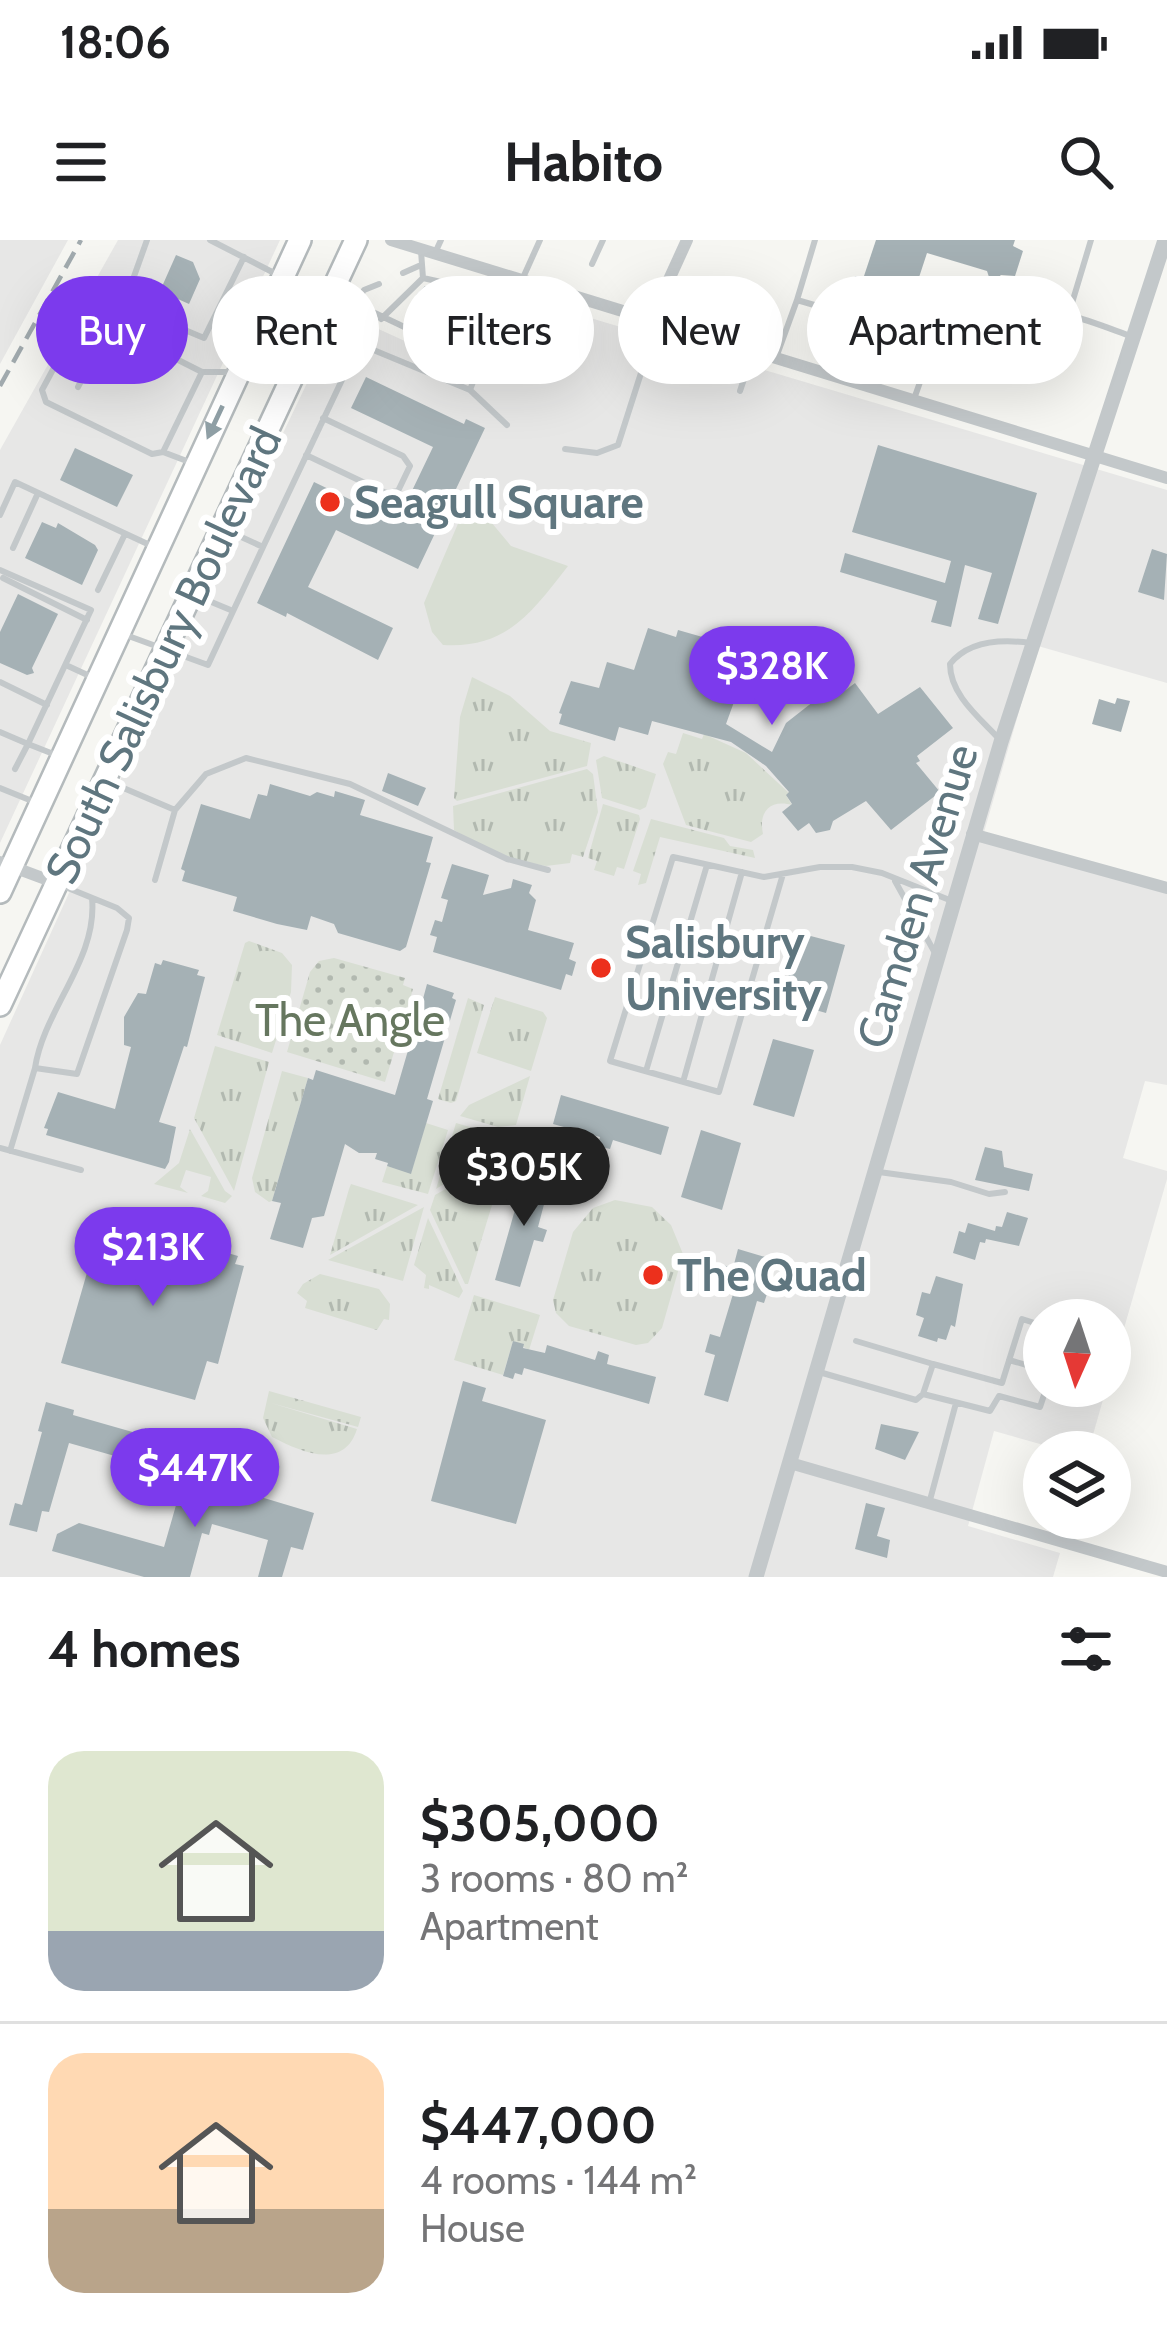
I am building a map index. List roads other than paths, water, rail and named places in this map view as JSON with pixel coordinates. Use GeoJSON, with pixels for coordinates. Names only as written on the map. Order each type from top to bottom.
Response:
{"type":"FeatureCollection","features":[{"type":"Feature","properties":{"kind":"main road","name":"South Salisbury Boulevard"},"geometry":{"type":"LineString","coordinates":[[284,276],[300,240]]}},
{"type":"Feature","properties":{"kind":"main road","name":"South Salisbury Boulevard"},"geometry":{"type":"LineString","coordinates":[[340,276],[356,240]]}},
{"type":"Feature","properties":{"kind":"main road","name":"South Salisbury Boulevard"},"geometry":{"type":"LineString","coordinates":[[0,892],[7,863],[40,805],[233,384]]}},
{"type":"Feature","properties":{"kind":"main road","name":"South Salisbury Boulevard"},"geometry":{"type":"LineString","coordinates":[[0,1005],[289,384]]}},
{"type":"Feature","properties":{"kind":"street"},"geometry":{"type":"LineString","coordinates":[[391,240],[421,249],[438,247],[467,263],[510,276]]}},
{"type":"Feature","properties":{"kind":"street"},"geometry":{"type":"LineString","coordinates":[[672,276],[687,240]]}},
{"type":"Feature","properties":{"kind":"street","name":"Camden Avenue"},"geometry":{"type":"LineString","coordinates":[[756,1577],[1000,742],[1166,240]]}},
{"type":"Feature","properties":{"kind":"street"},"geometry":{"type":"LineString","coordinates":[[783,360],[1167,478]]}},
{"type":"Feature","properties":{"kind":"street"},"geometry":{"type":"LineString","coordinates":[[972,834],[1167,888]]}},
{"type":"Feature","properties":{"kind":"street"},"geometry":{"type":"LineString","coordinates":[[7,863],[56,883]]}},
{"type":"Feature","properties":{"kind":"street"},"geometry":{"type":"LineString","coordinates":[[790,1463],[1167,1572]]}},
{"type":"Feature","properties":{"kind":"lane"},"geometry":{"type":"LineString","coordinates":[[147,240],[131,282],[135,305],[205,338],[244,257]]}},
{"type":"Feature","properties":{"kind":"lane"},"geometry":{"type":"LineString","coordinates":[[210,240],[279,276]]}},
{"type":"Feature","properties":{"kind":"lane"},"geometry":{"type":"LineString","coordinates":[[518,276],[540,240]]}},
{"type":"Feature","properties":{"kind":"lane"},"geometry":{"type":"LineString","coordinates":[[592,264],[603,240]]}},
{"type":"Feature","properties":{"kind":"lane"},"geometry":{"type":"LineString","coordinates":[[783,337],[815,240]]}},
{"type":"Feature","properties":{"kind":"lane"},"geometry":{"type":"LineString","coordinates":[[1080,276],[1091,240]]}},
{"type":"Feature","properties":{"kind":"lane"},"geometry":{"type":"LineString","coordinates":[[421,249],[423,276]]}},
{"type":"Feature","properties":{"kind":"lane"},"geometry":{"type":"LineString","coordinates":[[462,276],[467,263]]}},
{"type":"Feature","properties":{"kind":"lane"},"geometry":{"type":"LineString","coordinates":[[403,274],[422,265]]}},
{"type":"Feature","properties":{"kind":"lane"},"geometry":{"type":"LineString","coordinates":[[492,276],[493,271]]}},
{"type":"Feature","properties":{"kind":"lane"},"geometry":{"type":"LineString","coordinates":[[403,297],[380,319],[403,329]]}},
{"type":"Feature","properties":{"kind":"lane"},"geometry":{"type":"LineString","coordinates":[[797,300],[807,303]]}},
{"type":"Feature","properties":{"kind":"lane"},"geometry":{"type":"LineString","coordinates":[[1083,319],[1133,337]]}},
{"type":"Feature","properties":{"kind":"lane"},"geometry":{"type":"LineString","coordinates":[[379,352],[470,390],[507,424]]}},
{"type":"Feature","properties":{"kind":"lane"},"geometry":{"type":"LineString","coordinates":[[188,365],[212,372]]}},
{"type":"Feature","properties":{"kind":"lane"},"geometry":{"type":"LineString","coordinates":[[163,452],[202,372]]}},
{"type":"Feature","properties":{"kind":"lane"},"geometry":{"type":"LineString","coordinates":[[45,384],[46,402],[152,454],[163,452],[196,464]]}},
{"type":"Feature","properties":{"kind":"lane"},"geometry":{"type":"LineString","coordinates":[[119,632],[208,664],[340,384]]}},
{"type":"Feature","properties":{"kind":"lane"},"geometry":{"type":"LineString","coordinates":[[470,390],[472,384]]}},
{"type":"Feature","properties":{"kind":"lane"},"geometry":{"type":"LineString","coordinates":[[565,448],[597,453],[618,445],[636,384]]}},
{"type":"Feature","properties":{"kind":"lane"},"geometry":{"type":"LineString","coordinates":[[740,391],[742,384]]}},
{"type":"Feature","properties":{"kind":"lane"},"geometry":{"type":"LineString","coordinates":[[914,399],[919,384]]}},
{"type":"Feature","properties":{"kind":"lane"},"geometry":{"type":"LineString","coordinates":[[306,454],[386,493],[398,491],[404,483],[410,466],[403,456],[323,418]]}},
{"type":"Feature","properties":{"kind":"lane"},"geometry":{"type":"LineString","coordinates":[[0,514],[16,482],[158,549]]}},
{"type":"Feature","properties":{"kind":"lane"},"geometry":{"type":"LineString","coordinates":[[14,548],[38,493]]}},
{"type":"Feature","properties":{"kind":"lane"},"geometry":{"type":"LineString","coordinates":[[222,529],[263,547]]}},
{"type":"Feature","properties":{"kind":"lane"},"geometry":{"type":"LineString","coordinates":[[98,590],[124,534]]}},
{"type":"Feature","properties":{"kind":"lane"},"geometry":{"type":"LineString","coordinates":[[2,576],[91,610],[15,769]]}},
{"type":"Feature","properties":{"kind":"lane"},"geometry":{"type":"LineString","coordinates":[[192,593],[232,611]]}},
{"type":"Feature","properties":{"kind":"lane"},"geometry":{"type":"LineString","coordinates":[[1000,742],[952,683],[950,664],[962,651],[980,645],[1009,640],[1031,644]]}},
{"type":"Feature","properties":{"kind":"lane"},"geometry":{"type":"LineString","coordinates":[[66,665],[98,680]]}},
{"type":"Feature","properties":{"kind":"lane"},"geometry":{"type":"LineString","coordinates":[[0,682],[47,705]]}},
{"type":"Feature","properties":{"kind":"lane"},"geometry":{"type":"LineString","coordinates":[[0,732],[62,758]]}},
{"type":"Feature","properties":{"kind":"lane"},"geometry":{"type":"LineString","coordinates":[[154,880],[175,810],[206,774],[246,758],[350,784],[507,859],[548,870]]}},
{"type":"Feature","properties":{"kind":"lane"},"geometry":{"type":"LineString","coordinates":[[103,780],[175,810]]}},
{"type":"Feature","properties":{"kind":"lane"},"geometry":{"type":"LineString","coordinates":[[0,788],[40,805]]}},
{"type":"Feature","properties":{"kind":"lane"},"geometry":{"type":"LineString","coordinates":[[783,874],[719,1092],[610,1061],[673,857],[764,877],[820,867],[852,867],[952,902]]}},
{"type":"Feature","properties":{"kind":"lane"},"geometry":{"type":"LineString","coordinates":[[646,1071],[707,865]]}},
{"type":"Feature","properties":{"kind":"lane"},"geometry":{"type":"LineString","coordinates":[[683,1082],[742,872]]}},
{"type":"Feature","properties":{"kind":"lane"},"geometry":{"type":"LineString","coordinates":[[893,878],[936,955]]}},
{"type":"Feature","properties":{"kind":"lane"},"geometry":{"type":"LineString","coordinates":[[34,1068],[76,1074],[129,918],[56,883]]}},
{"type":"Feature","properties":{"kind":"lane"},"geometry":{"type":"LineString","coordinates":[[10,1151],[39,1041],[94,922],[92,898]]}},
{"type":"Feature","properties":{"kind":"lane"},"geometry":{"type":"LineString","coordinates":[[0,1148],[82,1170]]}},
{"type":"Feature","properties":{"kind":"lane"},"geometry":{"type":"LineString","coordinates":[[874,1171],[951,1182],[988,1194],[1005,1192]]}},
{"type":"Feature","properties":{"kind":"lane"},"geometry":{"type":"LineString","coordinates":[[923,1394],[989,1411],[999,1396],[1023,1319]]}},
{"type":"Feature","properties":{"kind":"lane"},"geometry":{"type":"LineString","coordinates":[[856,1341],[1002,1383]]}},
{"type":"Feature","properties":{"kind":"lane"},"geometry":{"type":"LineString","coordinates":[[1009,1360],[1023,1364]]}},
{"type":"Feature","properties":{"kind":"lane"},"geometry":{"type":"LineString","coordinates":[[817,1371],[916,1400],[923,1394],[933,1364]]}},
{"type":"Feature","properties":{"kind":"lane"},"geometry":{"type":"LineString","coordinates":[[999,1396],[1023,1403]]}},
{"type":"Feature","properties":{"kind":"lane"},"geometry":{"type":"LineString","coordinates":[[929,1504],[956,1403]]}},
{"type":"Feature","properties":{"kind":"railway"},"geometry":{"type":"LineString","coordinates":[[0,386],[81,240]]}},
{"type":"Feature","properties":{"kind":"place","name":"Seagull Square"},"geometry":{"type":"Point","coordinates":[330,502]}},
{"type":"Feature","properties":{"kind":"place","name":"Salisbury University"},"geometry":{"type":"Point","coordinates":[601,968]}},
{"type":"Feature","properties":{"kind":"place","name":"The Quad"},"geometry":{"type":"Point","coordinates":[653,1275]}},
{"type":"Feature","properties":{"kind":"park label","name":"The Angle"},"geometry":{"type":"Point","coordinates":[350,1020]}}]}
